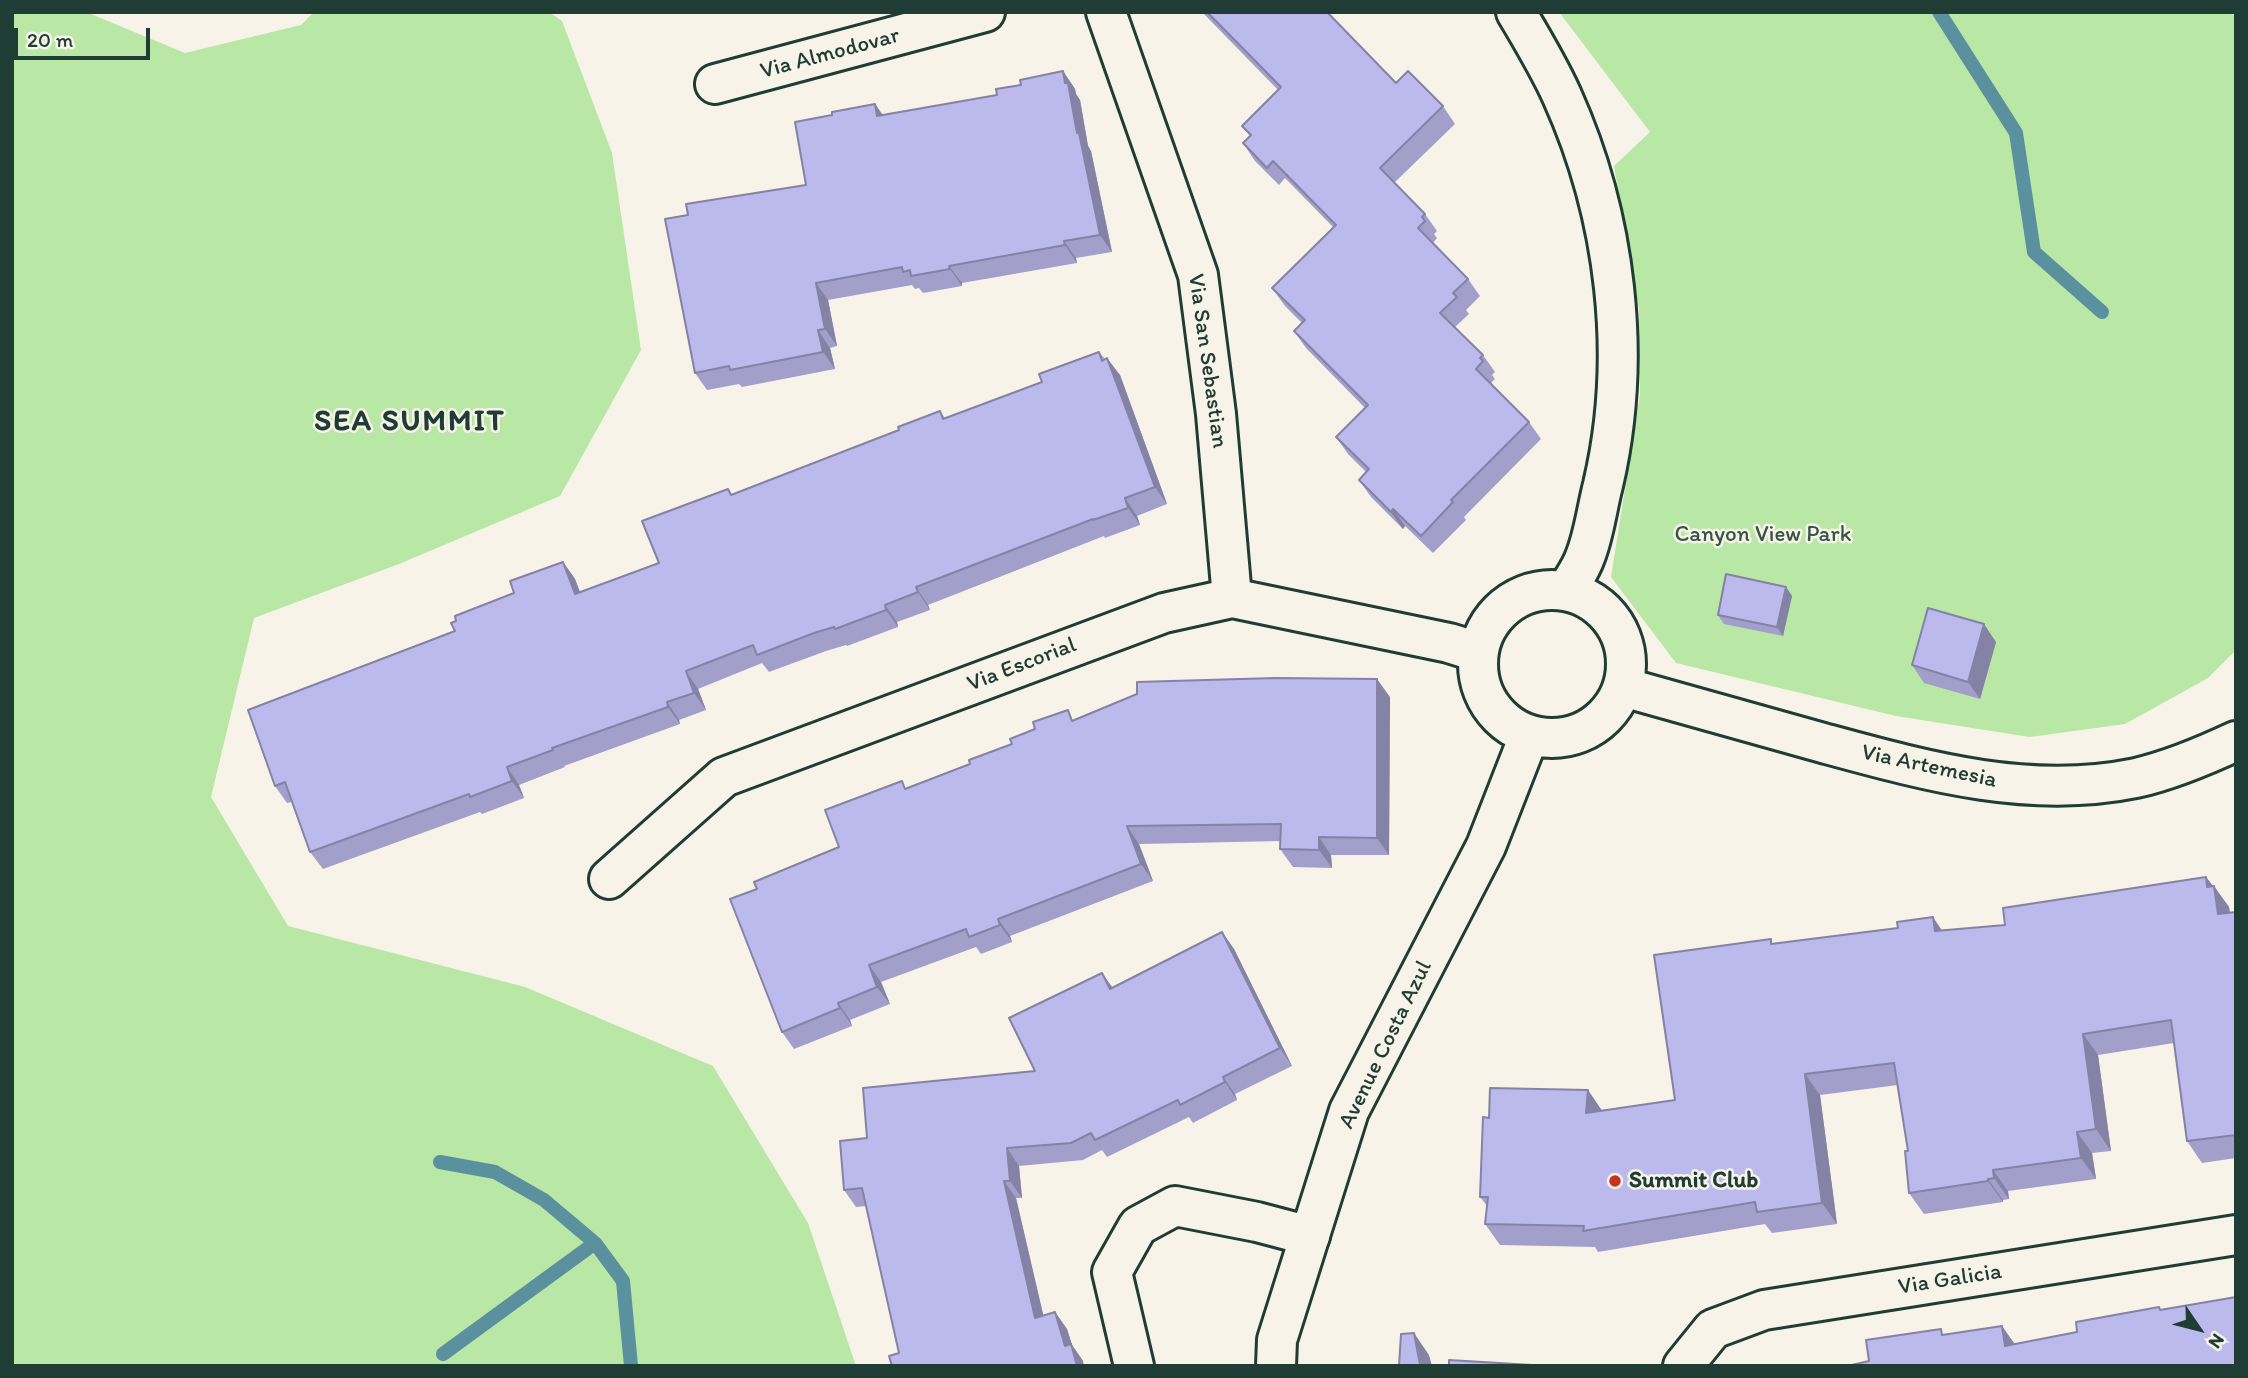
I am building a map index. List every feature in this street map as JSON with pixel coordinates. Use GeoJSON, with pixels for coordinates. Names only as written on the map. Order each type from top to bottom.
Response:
{"type":"FeatureCollection","features":[{"type":"Feature","properties":{"kind":"street","name":"Via Almodovar"},"geometry":{"type":"LineString","coordinates":[[715,85],[985,12]]}},
{"type":"Feature","properties":{"kind":"street","name":"Via San Sebastian"},"geometry":{"type":"LineString","coordinates":[[1106,12],[1198,275],[1216,414],[1232,598]]}},
{"type":"Feature","properties":{"kind":"street"},"geometry":{"type":"LineString","coordinates":[[1516,12],[1562,94],[1578,133],[1606,230],[1615,292],[1617,376],[1612,446],[1585,558],[1567,590]]}},
{"type":"Feature","properties":{"kind":"street"},"geometry":{"type":"LineString","coordinates":[[1542,589],[1567,590],[1588,598],[1607,612],[1620,632],[1626,654],[1623,687],[1616,702],[1600,721],[1578,734],[1553,739],[1529,736],[1510,726],[1494,712],[1483,694],[1478,673],[1478,652],[1486,629],[1500,610],[1520,596],[1542,589]]}},
{"type":"Feature","properties":{"kind":"street","name":"Via Escorial"},"geometry":{"type":"LineString","coordinates":[[609,879],[724,777],[1164,612],[1232,598],[1449,643],[1478,652]]}},
{"type":"Feature","properties":{"kind":"street","name":"Via Artemesia"},"geometry":{"type":"LineString","coordinates":[[1623,687],[1910,767],[2018,785],[2060,787],[2136,778],[2199,758],[2236,741]]}},
{"type":"Feature","properties":{"kind":"street","name":"Avenue Costa Azul"},"geometry":{"type":"LineString","coordinates":[[1276,1366],[1277,1340],[1349,1111],[1486,846],[1529,736]]}},
{"type":"Feature","properties":{"kind":"street"},"geometry":{"type":"LineString","coordinates":[[1134,1366],[1112,1272],[1138,1226],[1175,1206],[1310,1236]]}},
{"type":"Feature","properties":{"kind":"street","name":"Via Galicia"},"geometry":{"type":"LineString","coordinates":[[1684,1366],[1713,1329],[1764,1310],[2236,1235]]}},
{"type":"Feature","properties":{"kind":"green space"},"geometry":{"type":"Polygon","coordinates":[[[12,12],[86,12],[185,53],[301,25],[314,12],[549,12],[562,21],[612,153],[641,350],[560,496],[399,564],[254,618],[211,797],[288,926],[525,987],[713,1066],[808,1223],[856,1366],[12,1366],[12,12]]]}},
{"type":"Feature","properties":{"kind":"green space","name":"Canyon View Park"},"geometry":{"type":"Polygon","coordinates":[[[1559,12],[2232,12],[2236,18],[2236,650],[2208,678],[2125,724],[2030,737],[1896,716],[1676,663],[1611,577],[1640,395],[1639,309],[1614,166],[1650,132],[1559,12]]]}},
{"type":"Feature","properties":{"kind":"building"},"geometry":{"type":"Polygon","coordinates":[[[1207,12],[1327,12],[1396,83],[1408,71],[1443,106],[1380,168],[1425,214],[1422,217],[1425,221],[1418,228],[1468,279],[1453,293],[1457,297],[1440,313],[1483,355],[1480,358],[1483,361],[1476,369],[1529,422],[1451,500],[1453,502],[1421,536],[1393,509],[1391,512],[1359,480],[1369,469],[1336,437],[1368,405],[1294,331],[1305,320],[1272,288],[1336,225],[1273,161],[1267,168],[1243,143],[1251,135],[1242,126],[1281,87],[1207,12]]]}},
{"type":"Feature","properties":{"kind":"building"},"geometry":{"type":"Polygon","coordinates":[[[1063,71],[1065,83],[1068,83],[1100,235],[1064,241],[1065,245],[949,266],[950,269],[911,276],[910,270],[903,272],[902,267],[816,283],[825,329],[818,330],[823,352],[730,370],[729,366],[695,373],[665,219],[688,215],[686,204],[806,185],[795,122],[875,104],[877,116],[997,95],[996,89],[1021,85],[1020,80],[1063,71]]]}},
{"type":"Feature","properties":{"kind":"building"},"geometry":{"type":"Polygon","coordinates":[[[1099,352],[1102,361],[1107,358],[1155,487],[1125,498],[1128,508],[916,587],[918,592],[885,605],[886,610],[835,629],[834,627],[814,633],[757,655],[753,645],[686,671],[694,693],[667,702],[668,707],[507,767],[512,781],[310,852],[285,782],[275,786],[248,710],[455,631],[451,623],[456,621],[455,616],[514,593],[510,581],[563,562],[575,594],[659,563],[642,521],[728,489],[731,495],[899,430],[898,427],[940,411],[943,419],[1042,382],[1039,374],[1099,352]]]}},
{"type":"Feature","properties":{"kind":"building"},"geometry":{"type":"Polygon","coordinates":[[[1726,574],[1786,587],[1777,627],[1718,615],[1726,574]]]}},
{"type":"Feature","properties":{"kind":"building"},"geometry":{"type":"Polygon","coordinates":[[[1928,608],[1984,624],[1968,682],[1912,665],[1928,608]]]}},
{"type":"Feature","properties":{"kind":"building"},"geometry":{"type":"Polygon","coordinates":[[[1275,678],[1377,679],[1377,838],[1319,837],[1319,850],[1280,849],[1281,824],[1127,826],[1141,864],[998,919],[1000,925],[969,937],[966,929],[869,965],[877,987],[838,1003],[840,1008],[782,1032],[730,899],[757,889],[754,882],[839,847],[825,810],[902,781],[905,789],[970,764],[969,760],[1012,744],[1010,739],[1035,729],[1033,722],[1068,710],[1072,721],[1137,694],[1137,682],[1275,678]]]}},
{"type":"Feature","properties":{"kind":"building"},"geometry":{"type":"Polygon","coordinates":[[[2206,877],[2207,887],[2214,886],[2218,914],[2236,912],[2236,1135],[2187,1141],[2171,1020],[2083,1034],[2096,1129],[2077,1132],[2081,1158],[1993,1170],[1994,1178],[1988,1181],[1909,1193],[1905,1151],[1908,1151],[1894,1063],[1805,1074],[1822,1203],[1757,1212],[1755,1202],[1583,1231],[1584,1226],[1485,1224],[1488,1197],[1480,1197],[1483,1117],[1489,1118],[1490,1088],[1588,1090],[1586,1113],[1675,1100],[1654,955],[1771,939],[1771,944],[1898,928],[1897,922],[1933,917],[1935,931],[2005,925],[2003,908],[2206,877]]]}},
{"type":"Feature","properties":{"kind":"building"},"geometry":{"type":"Polygon","coordinates":[[[1222,932],[1280,1048],[1223,1077],[1225,1082],[1180,1105],[1178,1100],[1095,1140],[1091,1133],[1071,1143],[1007,1148],[1010,1181],[1004,1181],[1035,1318],[1055,1312],[1065,1346],[1071,1344],[1077,1366],[892,1366],[889,1356],[899,1353],[862,1188],[844,1190],[840,1141],[867,1138],[863,1088],[1035,1071],[1009,1018],[1102,973],[1110,989],[1222,932]]]}},
{"type":"Feature","properties":{"kind":"building"},"geometry":{"type":"Polygon","coordinates":[[[2236,1297],[2236,1366],[1847,1366],[1869,1361],[1866,1340],[1941,1329],[1942,1335],[2002,1326],[2005,1346],[2077,1332],[2076,1322],[2236,1297]]]}},
{"type":"Feature","properties":{"kind":"building"},"geometry":{"type":"Polygon","coordinates":[[[1414,1333],[1420,1365],[1440,1366],[1399,1366],[1401,1334],[1414,1333]]]}},
{"type":"Feature","properties":{"kind":"building"},"geometry":{"type":"Polygon","coordinates":[[[1449,1360],[1549,1366],[1449,1366],[1449,1360]]]}},
{"type":"Feature","properties":{"kind":"waterway"},"geometry":{"type":"LineString","coordinates":[[1939,12],[2016,133],[2034,252],[2102,312]]}},
{"type":"Feature","properties":{"kind":"waterway"},"geometry":{"type":"LineString","coordinates":[[440,1162],[495,1172],[544,1200],[595,1243],[623,1281],[631,1366]]}},
{"type":"Feature","properties":{"kind":"waterway"},"geometry":{"type":"LineString","coordinates":[[443,1354],[595,1243]]}},
{"type":"Feature","properties":{"kind":"place","name":"Summit Club"},"geometry":{"type":"Point","coordinates":[1615,1181]}},
{"type":"Feature","properties":{"kind":"district","name":"SEA SUMMIT"},"geometry":{"type":"Point","coordinates":[410,422]}}]}
